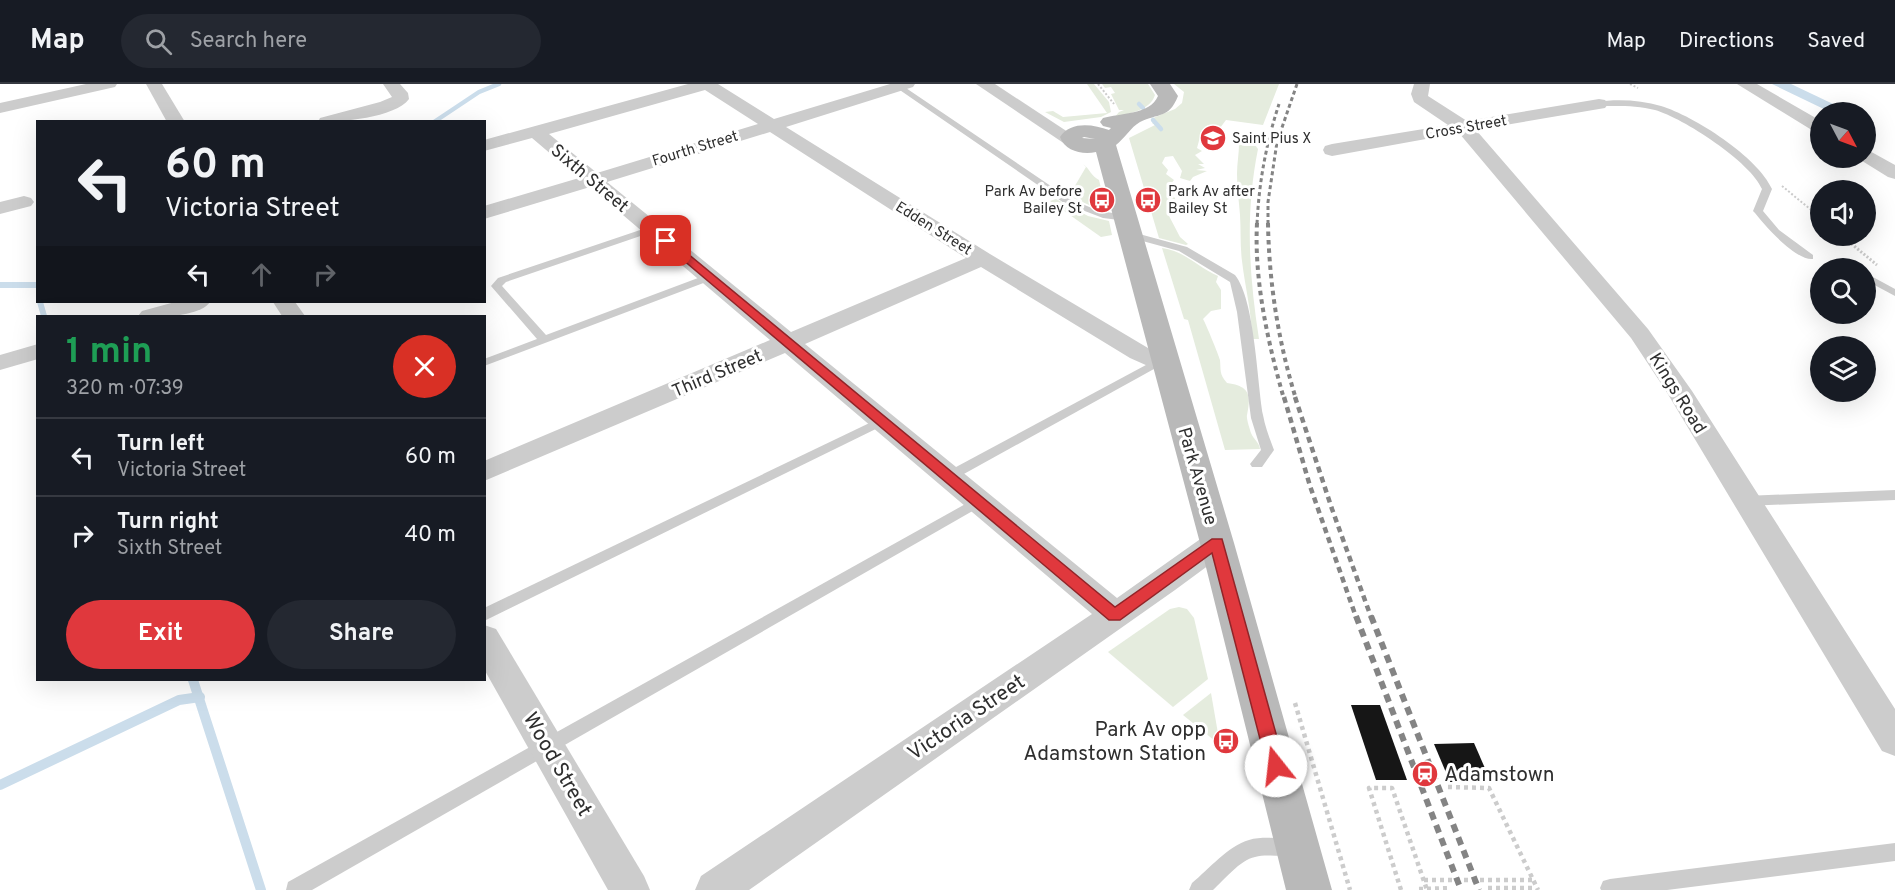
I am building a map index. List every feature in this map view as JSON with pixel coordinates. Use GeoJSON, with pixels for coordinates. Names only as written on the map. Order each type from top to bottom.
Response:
{"type":"FeatureCollection","features":[{"type":"Feature","properties":{"kind":"main road"},"geometry":{"type":"LineString","coordinates":[[1094,143],[1132,119],[1155,110],[1167,101],[1167,94],[1160,84]]}},
{"type":"Feature","properties":{"kind":"main road","name":"Park Avenue"},"geometry":{"type":"LineString","coordinates":[[1094,143],[1129,226],[1162,364],[1217,543],[1309,890]]}},
{"type":"Feature","properties":{"kind":"street"},"geometry":{"type":"LineString","coordinates":[[0,108],[109,84]]}},
{"type":"Feature","properties":{"kind":"street"},"geometry":{"type":"LineString","coordinates":[[154,84],[175,120]]}},
{"type":"Feature","properties":{"kind":"street"},"geometry":{"type":"LineString","coordinates":[[334,120],[386,106],[401,99],[400,93],[391,84]]}},
{"type":"Feature","properties":{"kind":"street"},"geometry":{"type":"LineString","coordinates":[[486,145],[707,84]]}},
{"type":"Feature","properties":{"kind":"street","name":"Edden Street"},"geometry":{"type":"LineString","coordinates":[[707,84],[982,259],[1162,364]]}},
{"type":"Feature","properties":{"kind":"street"},"geometry":{"type":"LineString","coordinates":[[984,84],[1040,120],[1094,143]]}},
{"type":"Feature","properties":{"kind":"street","name":"Kings Road"},"geometry":{"type":"LineString","coordinates":[[1422,84],[1420,98],[1463,127],[1640,334],[1679,391],[1895,740]]}},
{"type":"Feature","properties":{"kind":"street"},"geometry":{"type":"LineString","coordinates":[[1745,84],[1810,122]]}},
{"type":"Feature","properties":{"kind":"street","name":"Fourth Street"},"geometry":{"type":"LineString","coordinates":[[486,212],[900,85]]}},
{"type":"Feature","properties":{"kind":"street","name":"Cross Street"},"geometry":{"type":"LineString","coordinates":[[1332,150],[1599,104]]}},
{"type":"Feature","properties":{"kind":"street","name":"Sixth Street"},"geometry":{"type":"LineString","coordinates":[[536,132],[1115,615]]}},
{"type":"Feature","properties":{"kind":"street"},"geometry":{"type":"LineString","coordinates":[[1876,160],[1892,169]]}},
{"type":"Feature","properties":{"kind":"street"},"geometry":{"type":"LineString","coordinates":[[0,208],[24,202]]}},
{"type":"Feature","properties":{"kind":"street","name":"Third Street"},"geometry":{"type":"LineString","coordinates":[[486,471],[982,259]]}},
{"type":"Feature","properties":{"kind":"street"},"geometry":{"type":"LineString","coordinates":[[154,315],[196,303]]}},
{"type":"Feature","properties":{"kind":"street"},"geometry":{"type":"LineString","coordinates":[[0,363],[36,352]]}},
{"type":"Feature","properties":{"kind":"street","name":"Victoria Street"},"geometry":{"type":"LineString","coordinates":[[715,890],[1217,543]]}},
{"type":"Feature","properties":{"kind":"street","name":"Wood Street"},"geometry":{"type":"LineString","coordinates":[[486,641],[630,890]]}},
{"type":"Feature","properties":{"kind":"lane"},"geometry":{"type":"LineString","coordinates":[[900,85],[1067,201],[1090,213],[1107,217],[1183,249],[1235,282],[1243,312],[1257,418],[1268,450],[1257,464]]}},
{"type":"Feature","properties":{"kind":"lane"},"geometry":{"type":"LineString","coordinates":[[1599,104],[1632,103],[1663,109],[1679,116],[1719,144],[1761,177],[1767,189],[1758,211],[1776,232],[1809,257]]}},
{"type":"Feature","properties":{"kind":"lane"},"geometry":{"type":"LineString","coordinates":[[544,340],[496,286],[502,280],[652,229]]}},
{"type":"Feature","properties":{"kind":"lane"},"geometry":{"type":"LineString","coordinates":[[486,362],[710,277]]}},
{"type":"Feature","properties":{"kind":"lane"},"geometry":{"type":"LineString","coordinates":[[1876,282],[1895,293]]}},
{"type":"Feature","properties":{"kind":"lane"},"geometry":{"type":"LineString","coordinates":[[948,477],[1162,364]]}},
{"type":"Feature","properties":{"kind":"lane"},"geometry":{"type":"LineString","coordinates":[[486,614],[882,421]]}},
{"type":"Feature","properties":{"kind":"lane"},"geometry":{"type":"LineString","coordinates":[[1745,501],[1895,495]]}},
{"type":"Feature","properties":{"kind":"lane"},"geometry":{"type":"LineString","coordinates":[[295,889],[978,502]]}},
{"type":"Feature","properties":{"kind":"lane"},"geometry":{"type":"LineString","coordinates":[[1199,890],[1235,858],[1251,848],[1297,847]]}},
{"type":"Feature","properties":{"kind":"lane"},"geometry":{"type":"LineString","coordinates":[[1610,888],[1895,852]]}},
{"type":"Feature","properties":{"kind":"path"},"geometry":{"type":"LineString","coordinates":[[1098,84],[1113,102]]}},
{"type":"Feature","properties":{"kind":"path"},"geometry":{"type":"LineString","coordinates":[[1854,246],[1881,268]]}},
{"type":"Feature","properties":{"kind":"path"},"geometry":{"type":"LineString","coordinates":[[1448,787],[1489,788],[1536,890]]}},
{"type":"Feature","properties":{"kind":"path"},"geometry":{"type":"LineString","coordinates":[[1401,890],[1369,788],[1392,788],[1424,879],[1432,889]]}},
{"type":"Feature","properties":{"kind":"path"},"geometry":{"type":"LineString","coordinates":[[1424,879],[1533,880]]}},
{"type":"Feature","properties":{"kind":"path"},"geometry":{"type":"LineString","coordinates":[[1419,889],[1451,888]]}},
{"type":"Feature","properties":{"kind":"path"},"geometry":{"type":"LineString","coordinates":[[1488,888],[1532,888],[1536,890]]}},
{"type":"Feature","properties":{"kind":"shaded area"},"geometry":{"type":"Polygon","coordinates":[[[1087,84],[1094,84],[1109,102],[1111,112],[1101,117],[1064,122],[1045,112],[1053,111],[1063,117],[1107,113],[1087,84]]]}},
{"type":"Feature","properties":{"kind":"shaded area"},"geometry":{"type":"Polygon","coordinates":[[[1102,84],[1148,84],[1155,95],[1144,108],[1114,118],[1124,110],[1119,110],[1111,94],[1115,93],[1111,87],[1105,88],[1102,84]]]}},
{"type":"Feature","properties":{"kind":"shaded area"},"geometry":{"type":"Polygon","coordinates":[[[1174,84],[1279,84],[1263,125],[1226,120],[1220,128],[1200,137],[1197,148],[1202,151],[1195,155],[1204,164],[1198,164],[1205,168],[1196,170],[1207,171],[1193,177],[1190,181],[1180,178],[1182,171],[1173,156],[1165,157],[1162,163],[1168,170],[1166,174],[1174,180],[1166,190],[1175,198],[1176,206],[1168,214],[1180,237],[1188,244],[1186,245],[1159,238],[1129,138],[1155,125],[1152,123],[1155,122],[1153,118],[1175,109],[1182,103],[1184,92],[1174,84]]]}},
{"type":"Feature","properties":{"kind":"shaded area"},"geometry":{"type":"Polygon","coordinates":[[[1239,144],[1255,145],[1258,149],[1251,197],[1250,244],[1259,339],[1252,339],[1241,255],[1237,179],[1239,144]]]}},
{"type":"Feature","properties":{"kind":"shaded area"},"geometry":{"type":"Polygon","coordinates":[[[1086,167],[1099,180],[1107,213],[1069,196],[1086,167]]]}},
{"type":"Feature","properties":{"kind":"shaded area"},"geometry":{"type":"Polygon","coordinates":[[[1056,199],[1088,216],[1109,221],[1112,235],[1101,237],[1050,201],[1056,199]]]}},
{"type":"Feature","properties":{"kind":"shaded area"},"geometry":{"type":"Polygon","coordinates":[[[1162,248],[1178,252],[1218,276],[1216,282],[1221,290],[1221,309],[1211,311],[1203,319],[1219,357],[1223,377],[1227,383],[1240,386],[1247,393],[1249,402],[1247,417],[1251,433],[1260,449],[1225,450],[1188,320],[1184,319],[1162,248]]]}},
{"type":"Feature","properties":{"kind":"shaded area"},"geometry":{"type":"Polygon","coordinates":[[[1179,607],[1187,609],[1194,618],[1208,679],[1173,707],[1108,652],[1170,609],[1179,607]]]}},
{"type":"Feature","properties":{"kind":"shaded area"},"geometry":{"type":"Polygon","coordinates":[[[1211,693],[1220,745],[1183,715],[1211,693]]]}},
{"type":"Feature","properties":{"kind":"water"},"geometry":{"type":"Polygon","coordinates":[[[1772,84],[1791,84],[1829,102],[1810,102],[1772,84]]]}},
{"type":"Feature","properties":{"kind":"building","name":"Adamstown"},"geometry":{"type":"Polygon","coordinates":[[[1351,705],[1380,705],[1407,780],[1376,780],[1351,705]]]}},
{"type":"Feature","properties":{"kind":"building"},"geometry":{"type":"Polygon","coordinates":[[[1474,743],[1491,782],[1450,782],[1434,744],[1474,743]]]}},
{"type":"Feature","properties":{"kind":"waterway"},"geometry":{"type":"LineString","coordinates":[[437,120],[479,92],[499,84]]}},
{"type":"Feature","properties":{"kind":"waterway"},"geometry":{"type":"LineString","coordinates":[[1139,104],[1143,108]]}},
{"type":"Feature","properties":{"kind":"waterway"},"geometry":{"type":"LineString","coordinates":[[1153,120],[1161,129]]}},
{"type":"Feature","properties":{"kind":"waterway"},"geometry":{"type":"LineString","coordinates":[[0,285],[36,285]]}},
{"type":"Feature","properties":{"kind":"waterway"},"geometry":{"type":"LineString","coordinates":[[40,303],[44,315]]}},
{"type":"Feature","properties":{"kind":"waterway"},"geometry":{"type":"LineString","coordinates":[[193,681],[199,697]]}},
{"type":"Feature","properties":{"kind":"waterway"},"geometry":{"type":"LineString","coordinates":[[0,785],[179,700],[199,697]]}},
{"type":"Feature","properties":{"kind":"waterway"},"geometry":{"type":"LineString","coordinates":[[199,697],[261,890]]}},
{"type":"Feature","properties":{"kind":"railway"},"geometry":{"type":"LineString","coordinates":[[1268,223],[1268,202],[1277,142],[1297,84]]}},
{"type":"Feature","properties":{"kind":"railway"},"geometry":{"type":"LineString","coordinates":[[1257,224],[1264,163],[1279,104]]}},
{"type":"Feature","properties":{"kind":"railway"},"geometry":{"type":"LineString","coordinates":[[1268,223],[1270,267],[1276,311],[1284,355],[1296,399]]}},
{"type":"Feature","properties":{"kind":"railway"},"geometry":{"type":"LineString","coordinates":[[1257,224],[1258,267],[1263,312],[1284,399]]}},
{"type":"Feature","properties":{"kind":"railway"},"geometry":{"type":"LineString","coordinates":[[1284,397],[1310,486],[1356,617]]}},
{"type":"Feature","properties":{"kind":"railway"},"geometry":{"type":"LineString","coordinates":[[1295,397],[1371,617]]}},
{"type":"Feature","properties":{"kind":"railway"},"geometry":{"type":"LineString","coordinates":[[1356,616],[1461,890]]}},
{"type":"Feature","properties":{"kind":"railway"},"geometry":{"type":"LineString","coordinates":[[1371,616],[1479,890]]}},
{"type":"Feature","properties":{"kind":"place","name":"Saint Pius X"},"geometry":{"type":"Point","coordinates":[1213,138]}},
{"type":"Feature","properties":{"kind":"place","name":"Park Av before Bailey St"},"geometry":{"type":"Point","coordinates":[1102,200]}},
{"type":"Feature","properties":{"kind":"place","name":"Park Av after Bailey St"},"geometry":{"type":"Point","coordinates":[1148,200]}},
{"type":"Feature","properties":{"kind":"place","name":"Park Av opp Adamstown Station"},"geometry":{"type":"Point","coordinates":[1226,741]}},
{"type":"Feature","properties":{"kind":"place","name":"Adamstown"},"geometry":{"type":"Point","coordinates":[1425,774]}},
{"type":"Feature","properties":{"kind":"route"},"geometry":{"type":"LineString","coordinates":[[666,241],[1115,615],[1217,543],[1276,766]]}}]}
